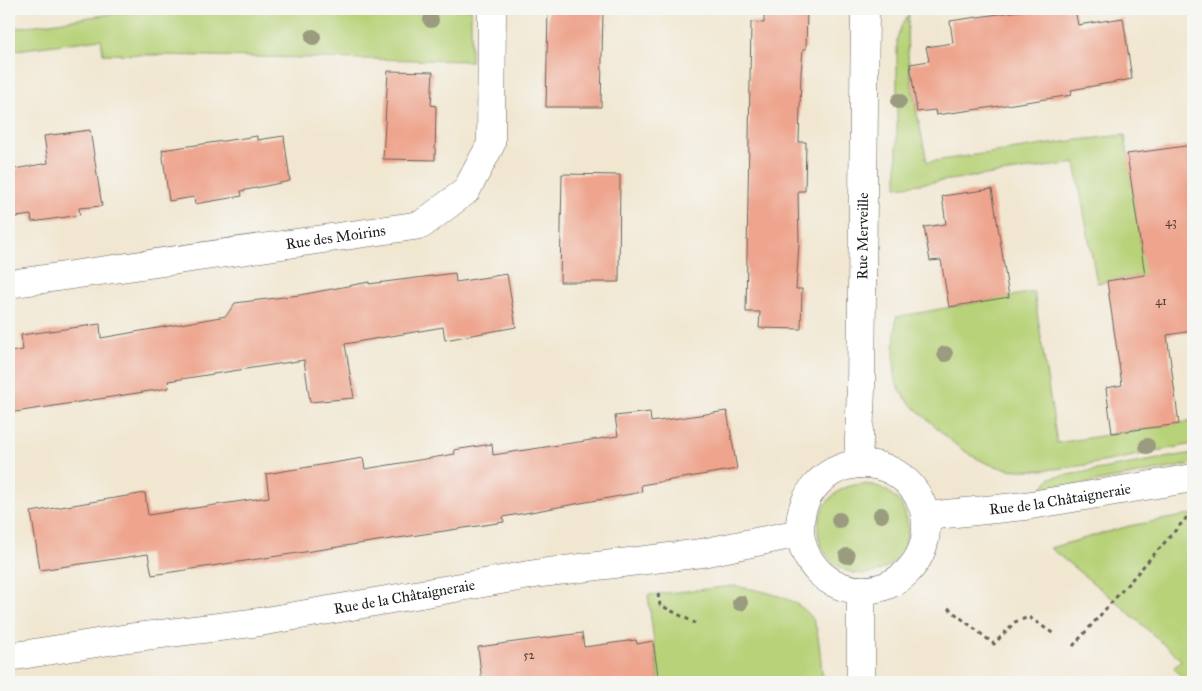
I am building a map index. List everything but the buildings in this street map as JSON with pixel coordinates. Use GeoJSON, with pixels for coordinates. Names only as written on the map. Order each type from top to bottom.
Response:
{"type":"FeatureCollection","features":[{"type":"Feature","properties":{"kind":"street","name":"Rue des Moirins"},"geometry":{"type":"LineString","coordinates":[[9,284],[421,225],[466,191],[491,144],[492,9]]}},
{"type":"Feature","properties":{"kind":"street","name":"Rue Merveille"},"geometry":{"type":"LineString","coordinates":[[858,464],[861,389],[865,9]]}},
{"type":"Feature","properties":{"kind":"street"},"geometry":{"type":"LineString","coordinates":[[858,464],[878,465],[898,474],[918,495],[926,516],[923,546],[907,573],[883,588],[861,591],[832,583],[815,569],[805,554],[800,533],[804,505],[815,486],[837,469],[858,464]]}},
{"type":"Feature","properties":{"kind":"street","name":"Rue de la Châtaigneraie"},"geometry":{"type":"LineString","coordinates":[[926,516],[1025,506],[1193,478]]}},
{"type":"Feature","properties":{"kind":"street","name":"Rue de la Châtaigneraie"},"geometry":{"type":"LineString","coordinates":[[9,657],[128,638],[260,622],[541,573],[702,553],[800,533]]}},
{"type":"Feature","properties":{"kind":"street"},"geometry":{"type":"LineString","coordinates":[[861,591],[861,682]]}},
{"type":"Feature","properties":{"kind":"path"},"geometry":{"type":"LineString","coordinates":[[1073,646],[1193,510]]}},
{"type":"Feature","properties":{"kind":"path"},"geometry":{"type":"LineString","coordinates":[[657,591],[660,605],[695,623]]}},
{"type":"Feature","properties":{"kind":"path"},"geometry":{"type":"LineString","coordinates":[[948,608],[994,644],[1015,622],[1029,617],[1054,634]]}},
{"type":"Feature","properties":{"kind":"green space"},"geometry":{"type":"Polygon","coordinates":[[[146,9],[471,9],[471,61],[103,54],[101,39],[9,51],[9,29],[146,9]]]}},
{"type":"Feature","properties":{"kind":"green space"},"geometry":{"type":"Polygon","coordinates":[[[909,15],[907,32],[910,69],[927,162],[1125,135],[1142,255],[1185,249],[1158,273],[1097,283],[1075,163],[897,187],[897,39],[902,24],[909,15]]]}},
{"type":"Feature","properties":{"kind":"green space"},"geometry":{"type":"Polygon","coordinates":[[[1034,292],[1057,443],[1193,421],[1193,444],[1070,467],[1045,470],[1002,468],[983,462],[958,446],[907,400],[899,389],[895,374],[896,317],[1034,292]]]}},
{"type":"Feature","properties":{"kind":"green space"},"geometry":{"type":"Polygon","coordinates":[[[1193,453],[1193,464],[1039,492],[1050,478],[1193,453]]]}},
{"type":"Feature","properties":{"kind":"green space"},"geometry":{"type":"Polygon","coordinates":[[[863,484],[880,487],[895,497],[905,512],[908,529],[905,546],[895,561],[880,571],[863,574],[846,571],[831,561],[821,546],[818,529],[821,512],[831,497],[846,487],[863,484]]]}},
{"type":"Feature","properties":{"kind":"green space"},"geometry":{"type":"Polygon","coordinates":[[[1193,514],[1193,682],[1186,682],[1174,668],[1181,660],[1119,604],[1050,548],[1129,526],[1193,514]]]}},
{"type":"Feature","properties":{"kind":"green space"},"geometry":{"type":"Polygon","coordinates":[[[734,586],[780,596],[802,607],[810,615],[817,630],[823,682],[659,682],[648,595],[734,586]]]}}]}
